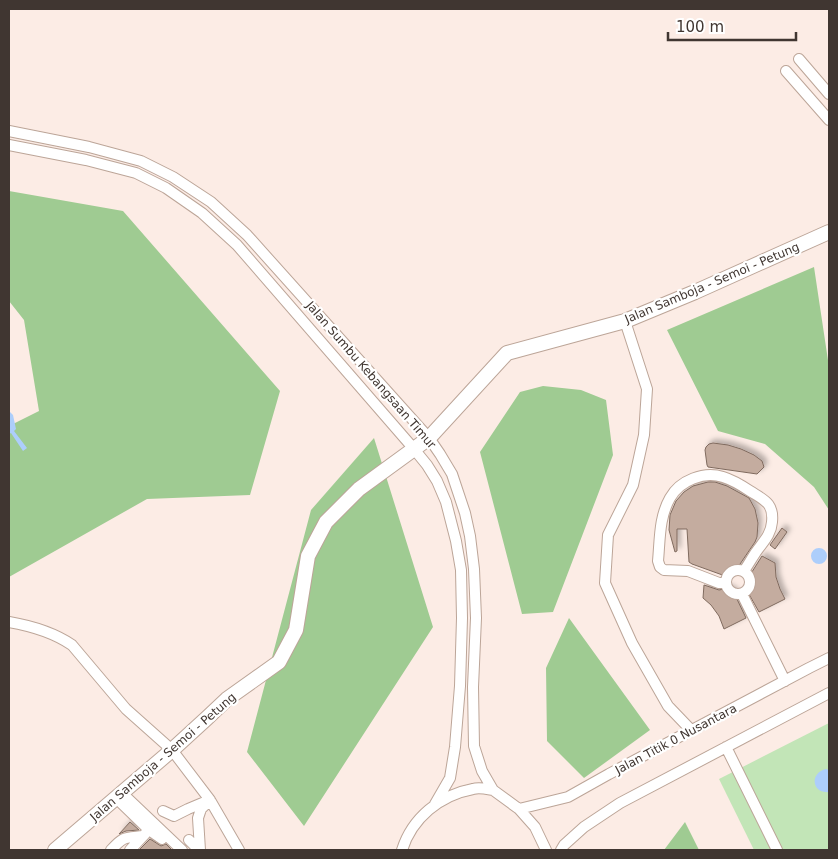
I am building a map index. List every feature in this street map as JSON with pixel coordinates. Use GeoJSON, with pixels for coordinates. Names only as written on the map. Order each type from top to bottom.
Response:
{"type":"FeatureCollection","features":[{"type":"Feature","properties":{"kind":"highway","name":"Jalan Samboja - Semoi - Petung"},"geometry":{"type":"LineString","coordinates":[[55,850],[121,798],[227,699],[279,662],[296,630],[308,556],[326,522],[359,489],[429,438],[507,353],[625,321],[829,232]]}},
{"type":"Feature","properties":{"kind":"street"},"geometry":{"type":"LineString","coordinates":[[799,59],[829,94]]}},
{"type":"Feature","properties":{"kind":"street"},"geometry":{"type":"LineString","coordinates":[[786,71],[829,120]]}},
{"type":"Feature","properties":{"kind":"street","name":"Jalan Sumbu Kebangsaan Timur"},"geometry":{"type":"LineString","coordinates":[[9,132],[89,147],[141,161],[173,177],[210,202],[247,235],[429,438],[452,474],[465,513],[470,536],[474,569],[476,618],[473,686],[474,746],[482,771],[493,790],[519,809],[535,827],[546,850]]}},
{"type":"Feature","properties":{"kind":"street","name":"Jalan Sumbu Kebangsaan Timur"},"geometry":{"type":"LineString","coordinates":[[9,145],[86,160],[136,173],[166,188],[202,213],[237,245],[414,448],[438,481],[446,502],[456,541],[461,570],[462,618],[461,666],[455,747],[450,778],[435,804]]}},
{"type":"Feature","properties":{"kind":"street"},"geometry":{"type":"LineString","coordinates":[[625,321],[646,388],[644,435],[633,485],[608,535],[605,583],[632,643],[668,706],[691,730]]}},
{"type":"Feature","properties":{"kind":"street"},"geometry":{"type":"LineString","coordinates":[[725,583],[719,583],[688,571],[664,570],[658,561],[662,520],[665,509],[671,496],[680,486],[691,479],[707,475],[721,477],[738,483],[768,503],[772,512],[769,536],[744,571]]}},
{"type":"Feature","properties":{"kind":"street"},"geometry":{"type":"LineString","coordinates":[[737,569],[744,571],[749,576],[748,590],[742,594],[731,593],[725,583],[726,576],[731,571],[737,569]]}},
{"type":"Feature","properties":{"kind":"street"},"geometry":{"type":"LineString","coordinates":[[742,594],[785,681]]}},
{"type":"Feature","properties":{"kind":"street"},"geometry":{"type":"LineString","coordinates":[[9,622],[27,625],[51,633],[72,645],[126,709],[172,750],[210,800],[239,850]]}},
{"type":"Feature","properties":{"kind":"street","name":"Jalan Titik 0 Nusantara"},"geometry":{"type":"LineString","coordinates":[[519,809],[568,797],[829,658]]}},
{"type":"Feature","properties":{"kind":"street"},"geometry":{"type":"LineString","coordinates":[[561,850],[584,827],[620,804],[829,693]]}},
{"type":"Feature","properties":{"kind":"street"},"geometry":{"type":"LineString","coordinates":[[726,747],[777,850]]}},
{"type":"Feature","properties":{"kind":"street","name":"Jalan Sumbu Kebangsaan Timur"},"geometry":{"type":"LineString","coordinates":[[402,850],[406,837],[420,817],[435,804],[475,788],[493,790]]}},
{"type":"Feature","properties":{"kind":"street"},"geometry":{"type":"LineString","coordinates":[[121,798],[138,814],[148,830],[182,850]]}},
{"type":"Feature","properties":{"kind":"street"},"geometry":{"type":"LineString","coordinates":[[163,812],[174,816],[210,800]]}},
{"type":"Feature","properties":{"kind":"street"},"geometry":{"type":"LineString","coordinates":[[200,850],[198,818],[200,809],[210,800]]}},
{"type":"Feature","properties":{"kind":"street"},"geometry":{"type":"LineString","coordinates":[[130,850],[148,830]]}},
{"type":"Feature","properties":{"kind":"street"},"geometry":{"type":"LineString","coordinates":[[112,850],[121,839],[148,830],[158,835],[174,850]]}},
{"type":"Feature","properties":{"kind":"street"},"geometry":{"type":"LineString","coordinates":[[189,840],[200,850]]}},
{"type":"Feature","properties":{"kind":"green space"},"geometry":{"type":"Polygon","coordinates":[[[9,191],[123,211],[280,391],[250,495],[147,499],[9,577],[9,426],[39,411],[24,320],[9,301],[9,191]]]}},
{"type":"Feature","properties":{"kind":"green space"},"geometry":{"type":"Polygon","coordinates":[[[814,267],[829,367],[829,510],[814,487],[765,444],[718,431],[667,330],[814,267]]]}},
{"type":"Feature","properties":{"kind":"green space"},"geometry":{"type":"Polygon","coordinates":[[[543,386],[581,390],[606,400],[613,455],[553,612],[522,614],[480,452],[520,392],[543,386]]]}},
{"type":"Feature","properties":{"kind":"green space"},"geometry":{"type":"Polygon","coordinates":[[[374,438],[433,627],[304,826],[247,752],[311,510],[374,438]]]}},
{"type":"Feature","properties":{"kind":"green space"},"geometry":{"type":"Polygon","coordinates":[[[569,618],[650,730],[584,778],[547,741],[546,668],[569,618]]]}},
{"type":"Feature","properties":{"kind":"green space"},"geometry":{"type":"Polygon","coordinates":[[[829,723],[829,850],[754,850],[719,779],[829,723]]]}},
{"type":"Feature","properties":{"kind":"green space"},"geometry":{"type":"Polygon","coordinates":[[[685,822],[699,850],[664,850],[685,822]]]}},
{"type":"Feature","properties":{"kind":"water"},"geometry":{"type":"Polygon","coordinates":[[[9,411],[13,415],[16,429],[14,431],[27,448],[23,451],[11,433],[9,434],[9,411]]]}},
{"type":"Feature","properties":{"kind":"water"},"geometry":{"type":"Polygon","coordinates":[[[819,548],[825,550],[827,556],[825,562],[819,564],[813,562],[811,556],[813,550],[819,548]]]}},
{"type":"Feature","properties":{"kind":"water"},"geometry":{"type":"Polygon","coordinates":[[[829,770],[829,792],[823,792],[816,787],[815,779],[821,771],[829,770]]]}},
{"type":"Feature","properties":{"kind":"building"},"geometry":{"type":"Polygon","coordinates":[[[709,444],[728,445],[754,455],[762,461],[764,467],[757,474],[708,467],[705,450],[709,444]]]}},
{"type":"Feature","properties":{"kind":"building"},"geometry":{"type":"Polygon","coordinates":[[[708,482],[727,486],[749,498],[755,509],[758,523],[755,542],[737,571],[728,577],[689,562],[687,529],[677,529],[677,551],[675,552],[669,530],[670,515],[676,501],[693,486],[708,482]]]}},
{"type":"Feature","properties":{"kind":"building"},"geometry":{"type":"Polygon","coordinates":[[[782,528],[787,532],[775,549],[770,545],[782,528]]]}},
{"type":"Feature","properties":{"kind":"building"},"geometry":{"type":"Polygon","coordinates":[[[762,556],[775,563],[776,577],[785,599],[759,612],[746,589],[747,577],[762,556]]]}},
{"type":"Feature","properties":{"kind":"building"},"geometry":{"type":"Polygon","coordinates":[[[704,585],[719,590],[729,588],[735,592],[746,618],[724,629],[719,616],[703,598],[704,585]]]}},
{"type":"Feature","properties":{"kind":"building"},"geometry":{"type":"Polygon","coordinates":[[[130,822],[139,830],[126,831],[119,834],[130,822]]]}},
{"type":"Feature","properties":{"kind":"building"},"geometry":{"type":"Polygon","coordinates":[[[150,839],[161,846],[166,844],[172,850],[139,850],[150,839]]]}}]}
